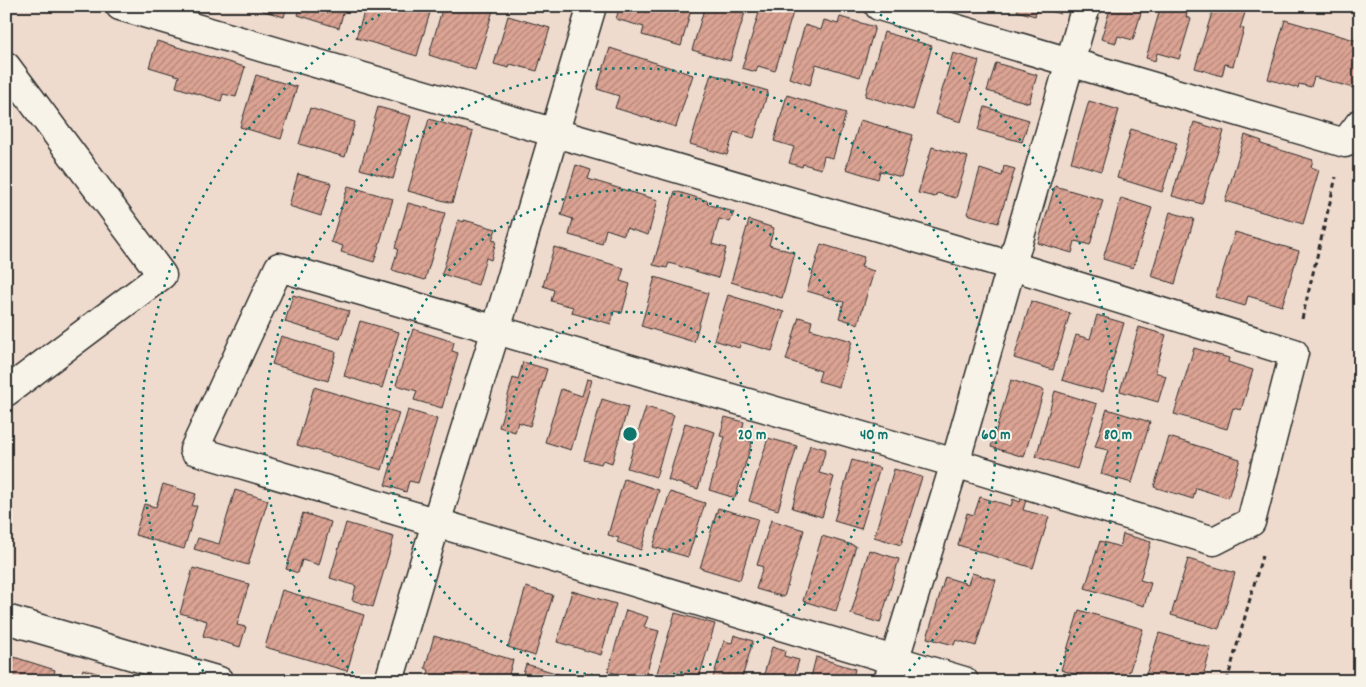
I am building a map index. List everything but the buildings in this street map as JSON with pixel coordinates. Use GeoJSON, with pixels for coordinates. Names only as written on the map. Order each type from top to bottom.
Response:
{"type":"FeatureCollection","features":[{"type":"Feature","properties":{"kind":"street"},"geometry":{"type":"LineString","coordinates":[[120,6],[1012,266],[1294,353],[1251,522],[1214,540],[279,267],[194,450],[436,523],[891,670],[964,681]]}},
{"type":"Feature","properties":{"kind":"street"},"geometry":{"type":"LineString","coordinates":[[389,681],[592,6]]}},
{"type":"Feature","properties":{"kind":"street"},"geometry":{"type":"LineString","coordinates":[[879,6],[1070,62],[1352,133]]}},
{"type":"Feature","properties":{"kind":"street"},"geometry":{"type":"LineString","coordinates":[[891,670],[955,463],[1086,6]]}},
{"type":"Feature","properties":{"kind":"street"},"geometry":{"type":"LineString","coordinates":[[6,66],[162,274],[6,392]]}},
{"type":"Feature","properties":{"kind":"street"},"geometry":{"type":"LineString","coordinates":[[6,619],[219,681]]}},
{"type":"Feature","properties":{"kind":"path"},"geometry":{"type":"LineString","coordinates":[[1294,353],[1352,133]]}},
{"type":"Feature","properties":{"kind":"path"},"geometry":{"type":"LineString","coordinates":[[1227,681],[1265,548],[1251,522]]}}]}
